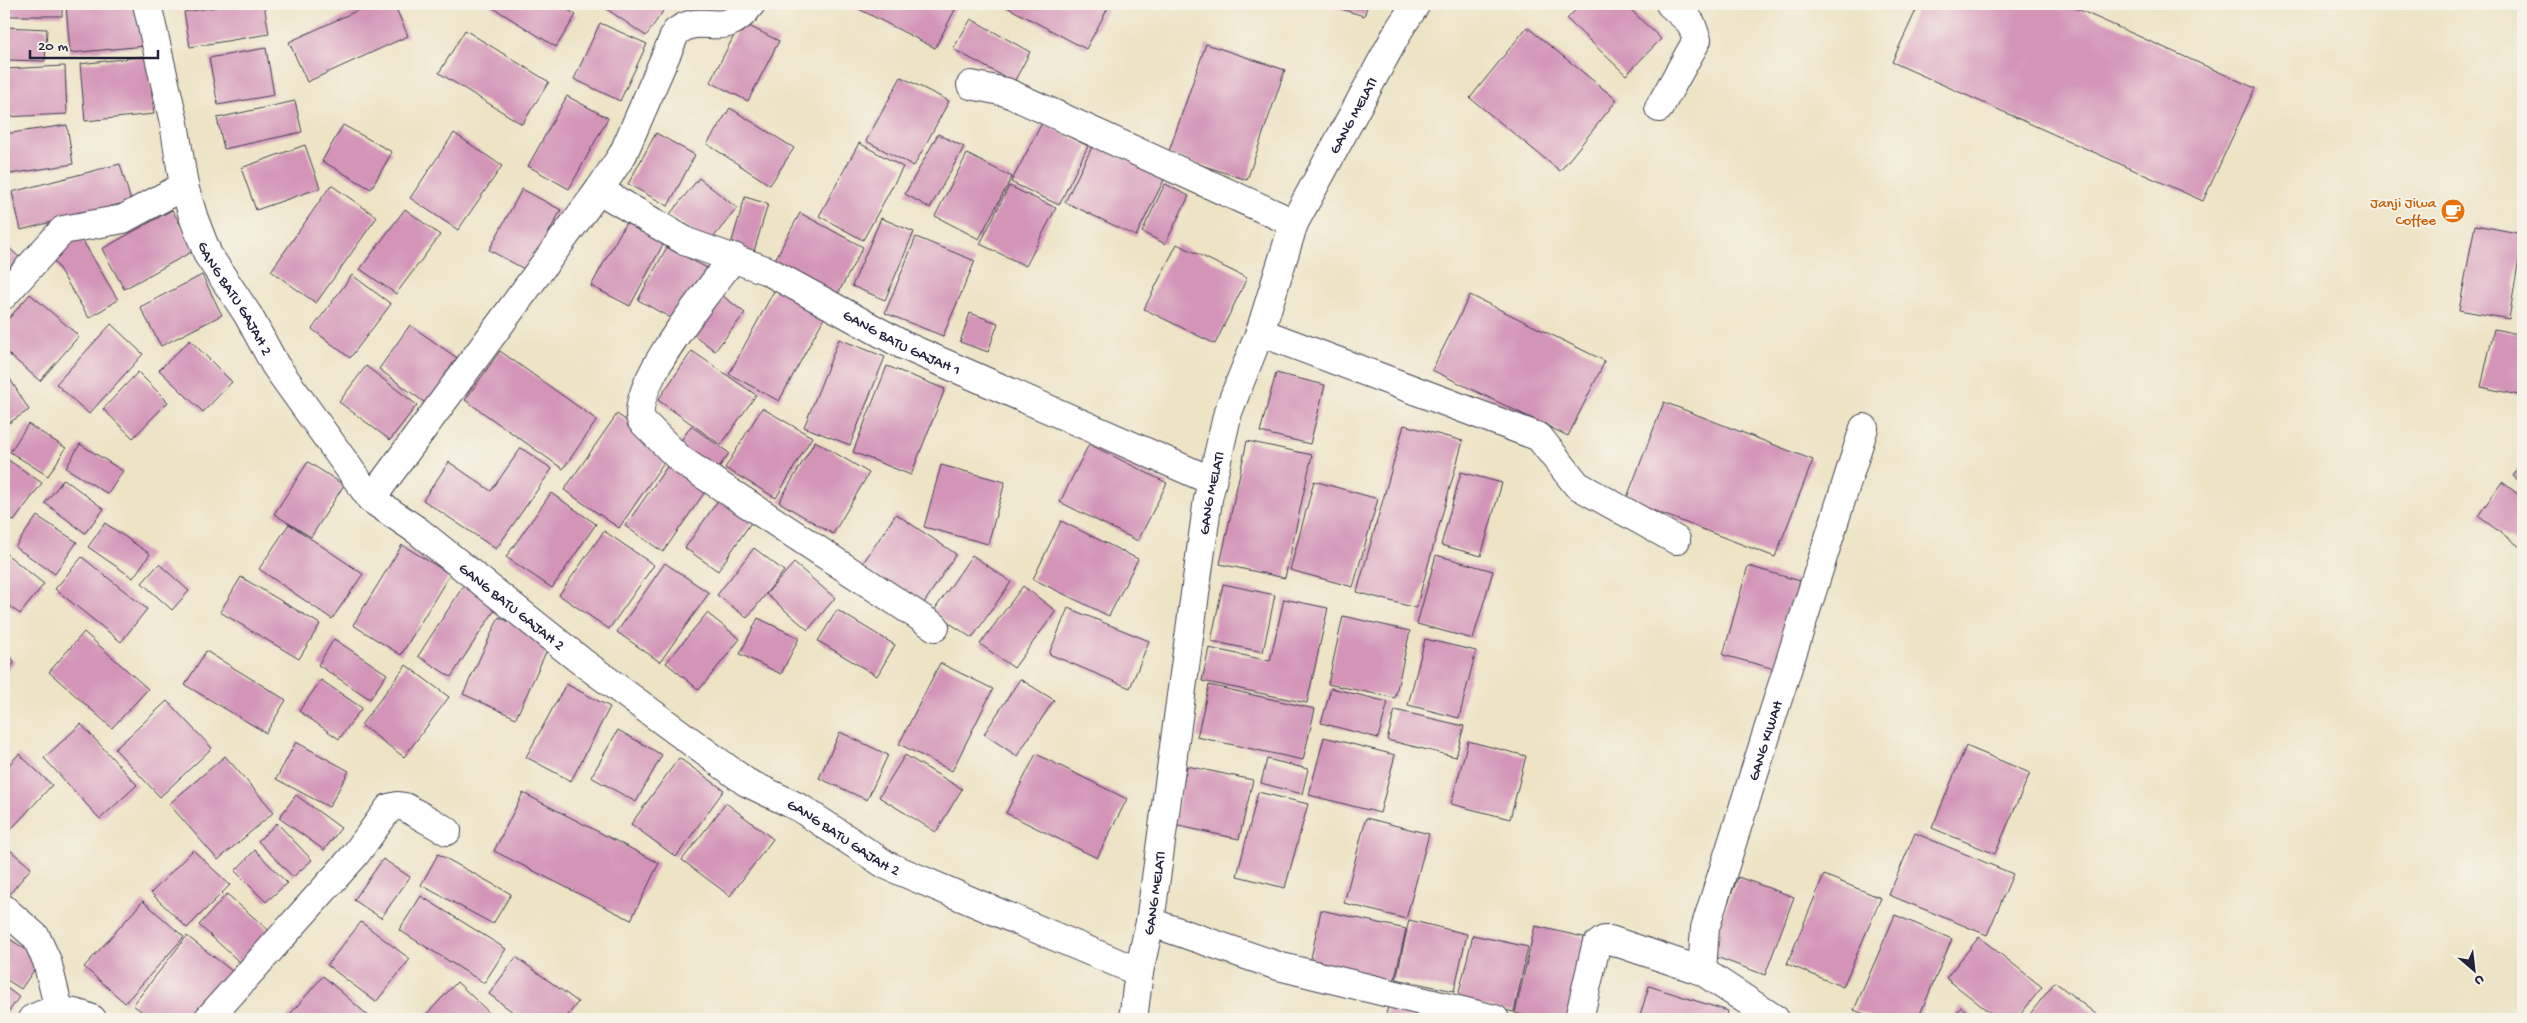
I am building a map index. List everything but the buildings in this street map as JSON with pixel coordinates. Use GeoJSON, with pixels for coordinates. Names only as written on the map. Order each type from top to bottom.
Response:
{"type":"FeatureCollection","features":[{"type":"Feature","properties":{"kind":"street","name":"GANG BATU GAJAH 2"},"geometry":{"type":"LineString","coordinates":[[147,4],[174,123],[184,186],[208,255],[248,315],[275,365],[371,499],[418,531],[581,661],[746,782],[800,808],[886,865],[1139,972]]}},
{"type":"Feature","properties":{"kind":"street"},"geometry":{"type":"LineString","coordinates":[[371,499],[599,190],[623,154],[676,32],[692,24],[728,25],[742,16],[751,4]]}},
{"type":"Feature","properties":{"kind":"street","name":"GANG MELATI"},"geometry":{"type":"LineString","coordinates":[[1133,1019],[1139,972],[1150,922],[1212,481],[1228,412],[1260,332],[1294,223],[1400,28],[1416,4]]}},
{"type":"Feature","properties":{"kind":"street"},"geometry":{"type":"LineString","coordinates":[[1659,108],[1697,40],[1691,23],[1670,4]]}},
{"type":"Feature","properties":{"kind":"street"},"geometry":{"type":"LineString","coordinates":[[971,85],[1006,92],[1294,223]]}},
{"type":"Feature","properties":{"kind":"street"},"geometry":{"type":"LineString","coordinates":[[4,294],[63,230],[123,219],[184,186]]}},
{"type":"Feature","properties":{"kind":"street","name":"GANG BATU GAJAH 1"},"geometry":{"type":"LineString","coordinates":[[599,190],[687,242],[768,271],[903,345],[1212,481]]}},
{"type":"Feature","properties":{"kind":"street"},"geometry":{"type":"LineString","coordinates":[[734,258],[662,356],[644,390],[639,412],[642,420],[681,460],[935,627]]}},
{"type":"Feature","properties":{"kind":"street"},"geometry":{"type":"LineString","coordinates":[[1260,332],[1539,437],[1577,484],[1676,540]]}},
{"type":"Feature","properties":{"kind":"street","name":"GANG KIWAH"},"geometry":{"type":"LineString","coordinates":[[1702,971],[1705,928],[1864,428]]}},
{"type":"Feature","properties":{"kind":"street"},"geometry":{"type":"LineString","coordinates":[[208,1019],[355,855],[389,808],[398,806],[406,808],[447,830]]}},
{"type":"Feature","properties":{"kind":"street"},"geometry":{"type":"LineString","coordinates":[[4,909],[36,937],[47,961],[59,1010]]}},
{"type":"Feature","properties":{"kind":"street"},"geometry":{"type":"LineString","coordinates":[[1150,922],[1271,964],[1495,1019]]}},
{"type":"Feature","properties":{"kind":"street"},"geometry":{"type":"LineString","coordinates":[[1579,1019],[1596,946],[1604,940],[1610,940],[1702,971],[1774,1019]]}},
{"type":"Feature","properties":{"kind":"street"},"geometry":{"type":"LineString","coordinates":[[32,1019],[59,1010],[71,1011],[92,1019]]}},
{"type":"Feature","properties":{"kind":"place","name":"Janji Jiwa Coffee"},"geometry":{"type":"Point","coordinates":[2453,211]}}]}
